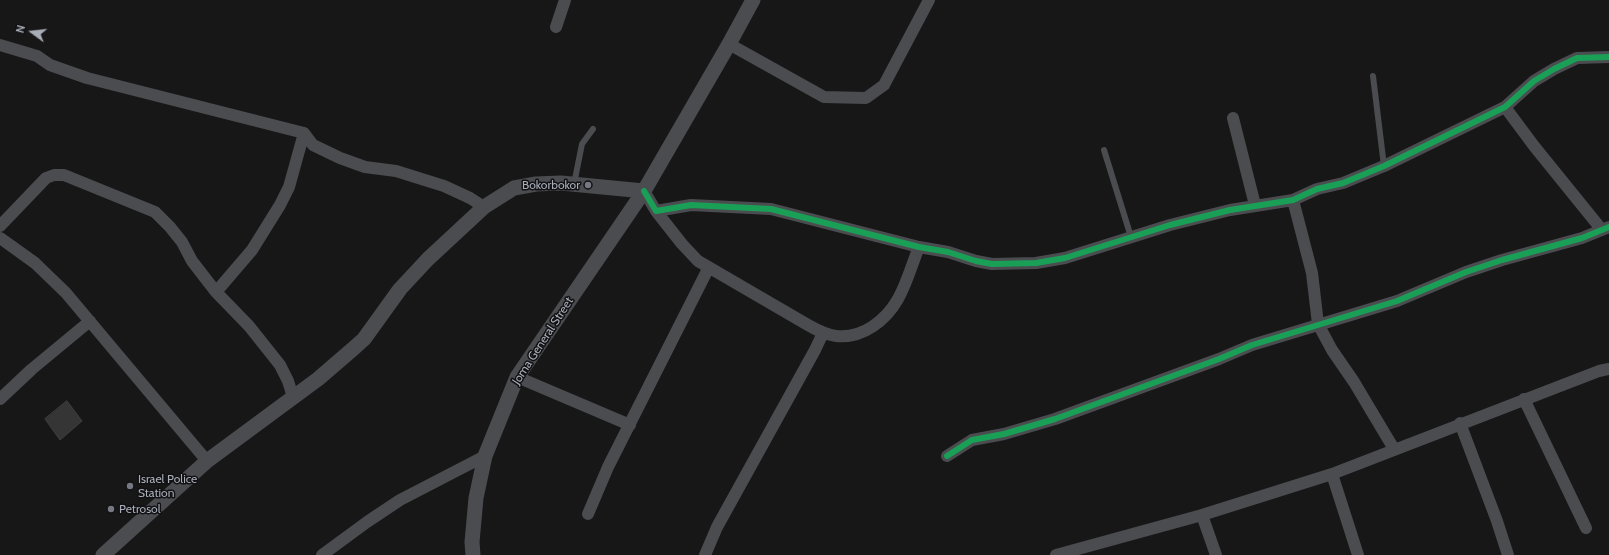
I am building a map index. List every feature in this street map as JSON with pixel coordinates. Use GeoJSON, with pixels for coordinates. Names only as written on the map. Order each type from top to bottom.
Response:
{"type":"FeatureCollection","features":[{"type":"Feature","properties":{"kind":"street"},"geometry":{"type":"LineString","coordinates":[[556,27],[566,0]]}},
{"type":"Feature","properties":{"kind":"street","name":"Joma General Street"},"geometry":{"type":"LineString","coordinates":[[473,555],[472,542],[476,498],[485,456],[516,376],[644,191],[753,0]]}},
{"type":"Feature","properties":{"kind":"street"},"geometry":{"type":"LineString","coordinates":[[729,44],[824,97],[866,98],[884,85],[929,0]]}},
{"type":"Feature","properties":{"kind":"street"},"geometry":{"type":"LineString","coordinates":[[0,45],[37,56],[50,65],[88,78],[304,134],[313,145],[340,158],[365,167],[396,171],[444,186],[470,198],[484,207]]}},
{"type":"Feature","properties":{"kind":"street"},"geometry":{"type":"LineString","coordinates":[[656,211],[691,205],[771,209],[919,248],[948,252],[976,261],[992,264],[1036,263],[1065,258],[1131,237],[1222,212],[1255,205],[1294,200],[1317,189],[1343,183],[1384,166],[1505,107],[1534,80],[1577,58],[1609,57]]}},
{"type":"Feature","properties":{"kind":"street"},"geometry":{"type":"LineString","coordinates":[[947,456],[972,440],[1004,434],[1055,419],[1219,359],[1252,345],[1397,301],[1466,272],[1502,260],[1582,238],[1606,229],[1534,146],[1505,107]]}},
{"type":"Feature","properties":{"kind":"street"},"geometry":{"type":"LineString","coordinates":[[1233,118],[1255,205]]}},
{"type":"Feature","properties":{"kind":"street"},"geometry":{"type":"LineString","coordinates":[[216,292],[252,250],[280,205],[289,187],[304,134]]}},
{"type":"Feature","properties":{"kind":"street"},"geometry":{"type":"LineString","coordinates":[[0,226],[46,178],[54,174],[64,175],[155,212],[178,237],[192,262],[216,292],[249,326],[280,365],[293,396]]}},
{"type":"Feature","properties":{"kind":"street"},"geometry":{"type":"LineString","coordinates":[[103,555],[207,461],[318,378],[364,339],[400,289],[417,270],[484,207],[514,188],[536,184],[574,184],[644,191],[656,211],[691,255],[823,333],[837,336],[852,335],[868,330],[884,319],[898,299],[919,248]]}},
{"type":"Feature","properties":{"kind":"street"},"geometry":{"type":"LineString","coordinates":[[1294,200],[1312,274],[1318,324],[1332,350],[1354,382],[1394,449]]}},
{"type":"Feature","properties":{"kind":"street"},"geometry":{"type":"LineString","coordinates":[[0,238],[23,253],[66,293],[207,461]]}},
{"type":"Feature","properties":{"kind":"street"},"geometry":{"type":"LineString","coordinates":[[588,514],[608,467],[709,267]]}},
{"type":"Feature","properties":{"kind":"street"},"geometry":{"type":"LineString","coordinates":[[0,399],[32,369],[90,321]]}},
{"type":"Feature","properties":{"kind":"street"},"geometry":{"type":"LineString","coordinates":[[705,555],[717,527],[812,357],[823,333]]}},
{"type":"Feature","properties":{"kind":"street"},"geometry":{"type":"LineString","coordinates":[[1056,555],[1095,550],[1332,474],[1460,423],[1599,371],[1609,369]]}},
{"type":"Feature","properties":{"kind":"street"},"geometry":{"type":"LineString","coordinates":[[516,376],[630,425]]}},
{"type":"Feature","properties":{"kind":"street"},"geometry":{"type":"LineString","coordinates":[[1524,399],[1586,528]]}},
{"type":"Feature","properties":{"kind":"street"},"geometry":{"type":"LineString","coordinates":[[1460,423],[1497,521],[1508,555]]}},
{"type":"Feature","properties":{"kind":"street"},"geometry":{"type":"LineString","coordinates":[[322,555],[400,500],[485,456]]}},
{"type":"Feature","properties":{"kind":"street"},"geometry":{"type":"LineString","coordinates":[[1332,474],[1358,555]]}},
{"type":"Feature","properties":{"kind":"street"},"geometry":{"type":"LineString","coordinates":[[1202,515],[1216,555]]}},
{"type":"Feature","properties":{"kind":"lane"},"geometry":{"type":"LineString","coordinates":[[1373,76],[1384,166]]}},
{"type":"Feature","properties":{"kind":"lane"},"geometry":{"type":"LineString","coordinates":[[574,184],[582,144],[593,129]]}},
{"type":"Feature","properties":{"kind":"lane"},"geometry":{"type":"LineString","coordinates":[[1104,150],[1131,237]]}},
{"type":"Feature","properties":{"kind":"building"},"geometry":{"type":"Polygon","coordinates":[[[67,401],[82,421],[60,440],[45,419],[67,401]]]}},
{"type":"Feature","properties":{"kind":"cycle path"},"geometry":{"type":"LineString","coordinates":[[644,191],[656,211],[691,205],[771,209],[919,247],[948,252],[976,261],[992,264],[1036,263],[1065,258],[1170,225],[1230,210],[1293,200],[1317,189],[1343,183],[1384,166],[1505,107],[1534,81],[1577,58],[1609,57]]}},
{"type":"Feature","properties":{"kind":"cycle path"},"geometry":{"type":"LineString","coordinates":[[947,456],[972,440],[1004,434],[1055,419],[1219,359],[1252,345],[1397,301],[1466,272],[1502,260],[1582,238],[1609,227]]}},
{"type":"Feature","properties":{"kind":"place","name":"Bokorbokor"},"geometry":{"type":"Point","coordinates":[588,185]}},
{"type":"Feature","properties":{"kind":"place","name":"Israel Police Station"},"geometry":{"type":"Point","coordinates":[130,486]}},
{"type":"Feature","properties":{"kind":"place","name":"Petrosol"},"geometry":{"type":"Point","coordinates":[111,509]}}]}
